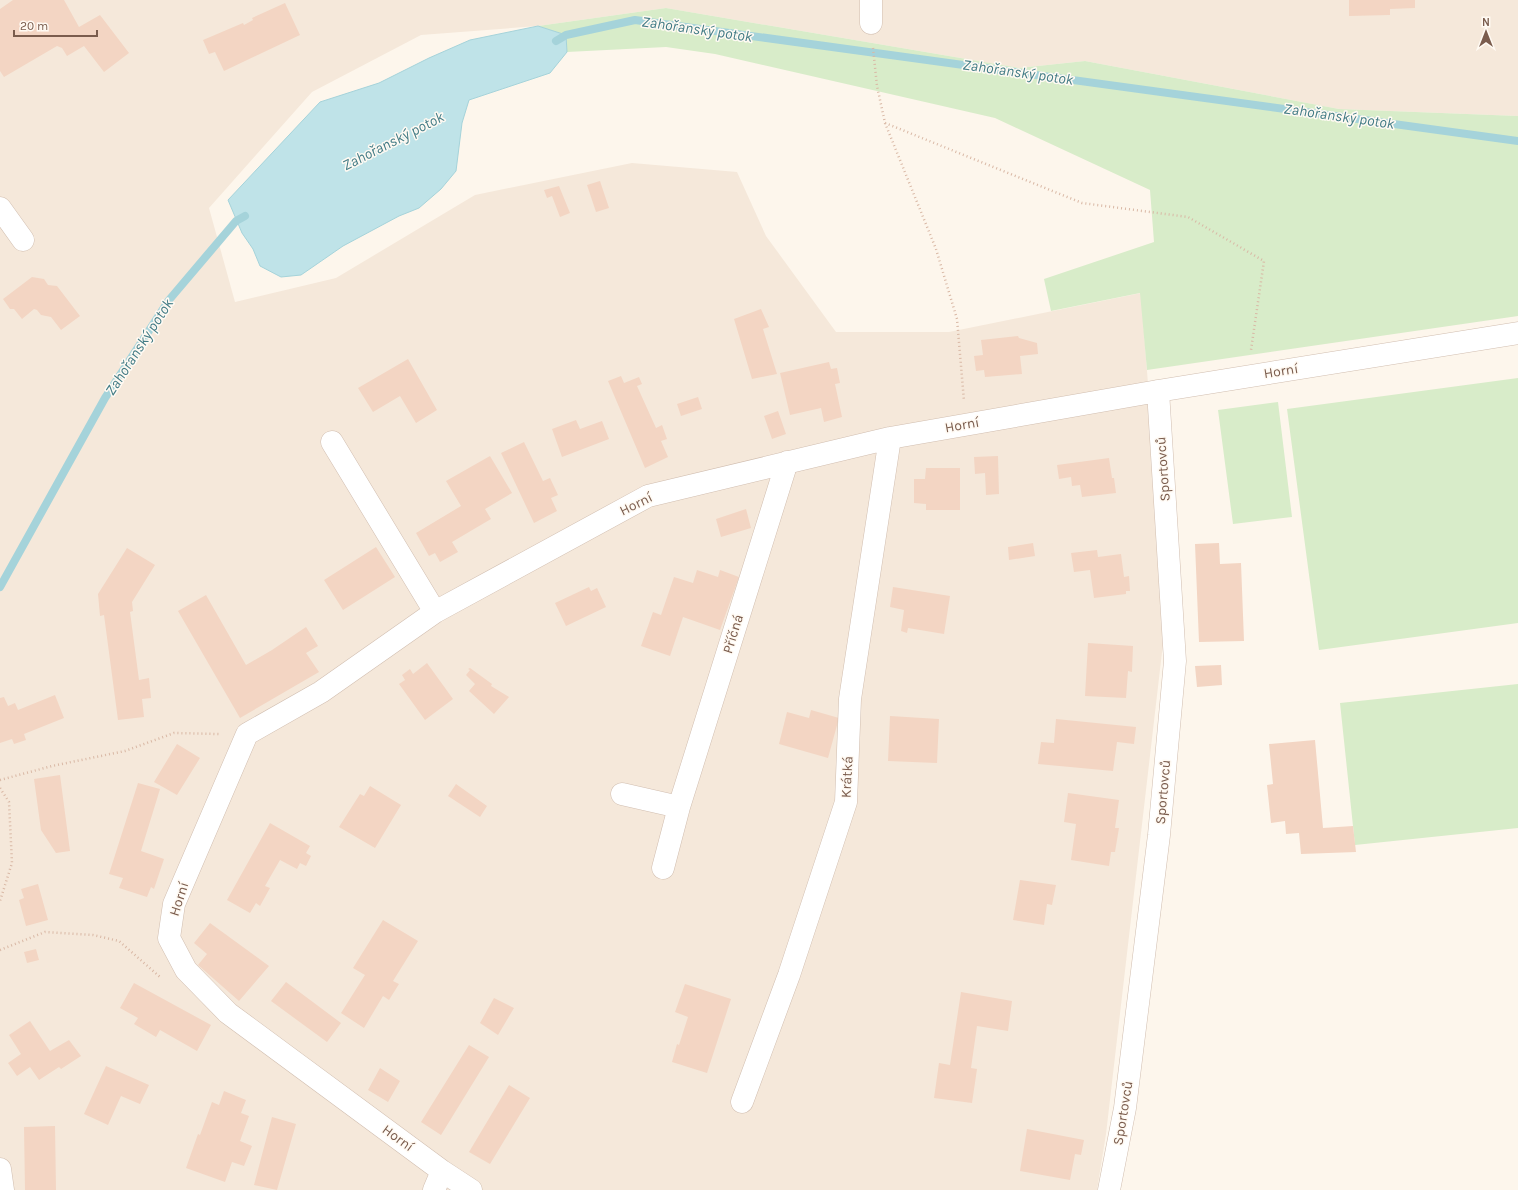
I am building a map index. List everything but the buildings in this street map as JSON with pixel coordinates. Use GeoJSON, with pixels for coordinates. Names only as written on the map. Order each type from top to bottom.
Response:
{"type":"FeatureCollection","features":[{"type":"Feature","properties":{"kind":"street"},"geometry":{"type":"LineString","coordinates":[[871,0],[871,24]]}},
{"type":"Feature","properties":{"kind":"street"},"geometry":{"type":"LineString","coordinates":[[0,208],[23,240]]}},
{"type":"Feature","properties":{"kind":"street","name":"Horní"},"geometry":{"type":"LineString","coordinates":[[471,1190],[438,1180],[228,1013],[186,970],[169,938],[174,904],[247,734],[321,692],[435,612],[648,496],[890,438],[1158,391],[1518,333]]}},
{"type":"Feature","properties":{"kind":"street","name":"Sportovců"},"geometry":{"type":"LineString","coordinates":[[1109,1190],[1127,1092],[1159,835],[1175,661],[1158,391]]}},
{"type":"Feature","properties":{"kind":"street","name":"Krátká"},"geometry":{"type":"LineString","coordinates":[[742,1102],[789,975],[846,802],[850,699],[890,438]]}},
{"type":"Feature","properties":{"kind":"street"},"geometry":{"type":"LineString","coordinates":[[332,442],[435,612]]}},
{"type":"Feature","properties":{"kind":"street","name":"Příčná"},"geometry":{"type":"LineString","coordinates":[[663,868],[679,807],[787,462]]}},
{"type":"Feature","properties":{"kind":"street"},"geometry":{"type":"LineString","coordinates":[[622,794],[679,807]]}},
{"type":"Feature","properties":{"kind":"street"},"geometry":{"type":"LineString","coordinates":[[0,1169],[3,1190]]}},
{"type":"Feature","properties":{"kind":"path"},"geometry":{"type":"LineString","coordinates":[[871,24],[877,86],[885,123],[936,249],[957,319],[967,424]]}},
{"type":"Feature","properties":{"kind":"path"},"geometry":{"type":"LineString","coordinates":[[885,123],[1082,203],[1188,217],[1264,261],[1246,377]]}},
{"type":"Feature","properties":{"kind":"path"},"geometry":{"type":"LineString","coordinates":[[0,780],[52,766],[125,751],[174,733],[247,734]]}},
{"type":"Feature","properties":{"kind":"path"},"geometry":{"type":"LineString","coordinates":[[0,788],[9,802],[12,862],[0,901]]}},
{"type":"Feature","properties":{"kind":"path"},"geometry":{"type":"LineString","coordinates":[[0,950],[45,932],[93,935],[119,941]]}},
{"type":"Feature","properties":{"kind":"shaded area"},"geometry":{"type":"Polygon","coordinates":[[[0,0],[1518,0],[1518,116],[1339,109],[1085,61],[1019,68],[666,8],[538,26],[421,35],[312,92],[209,208],[235,302],[336,278],[475,195],[632,163],[737,172],[766,236],[836,332],[949,332],[1141,293],[1166,618],[1106,1134],[1097,1190],[0,1190],[0,0]]]}},
{"type":"Feature","properties":{"kind":"green space"},"geometry":{"type":"Polygon","coordinates":[[[666,8],[1019,68],[1085,61],[1339,109],[1518,116],[1518,316],[1147,370],[1140,293],[1051,311],[1044,279],[1154,242],[1150,190],[995,118],[715,54],[666,47],[567,52],[566,35],[538,26],[666,8]]]}},
{"type":"Feature","properties":{"kind":"green space"},"geometry":{"type":"Polygon","coordinates":[[[1518,378],[1518,623],[1319,650],[1287,409],[1518,378]]]}},
{"type":"Feature","properties":{"kind":"green space"},"geometry":{"type":"Polygon","coordinates":[[[1278,402],[1292,517],[1233,524],[1218,410],[1278,402]]]}},
{"type":"Feature","properties":{"kind":"green space"},"geometry":{"type":"Polygon","coordinates":[[[1518,684],[1518,828],[1355,845],[1340,703],[1518,684]]]}},
{"type":"Feature","properties":{"kind":"water"},"geometry":{"type":"Polygon","coordinates":[[[538,26],[566,35],[567,52],[550,73],[469,100],[462,123],[456,171],[441,189],[419,208],[399,216],[343,246],[301,275],[281,277],[260,266],[253,249],[242,233],[228,200],[320,102],[379,83],[429,58],[470,40],[538,26]]]}},
{"type":"Feature","properties":{"kind":"waterway","name":"Zahořanský potok"},"geometry":{"type":"LineString","coordinates":[[556,41],[566,35],[635,20],[1518,141]]}},
{"type":"Feature","properties":{"kind":"waterway","name":"Zahořanský potok"},"geometry":{"type":"LineString","coordinates":[[0,587],[105,398],[169,300],[236,221],[245,216]]}}]}
